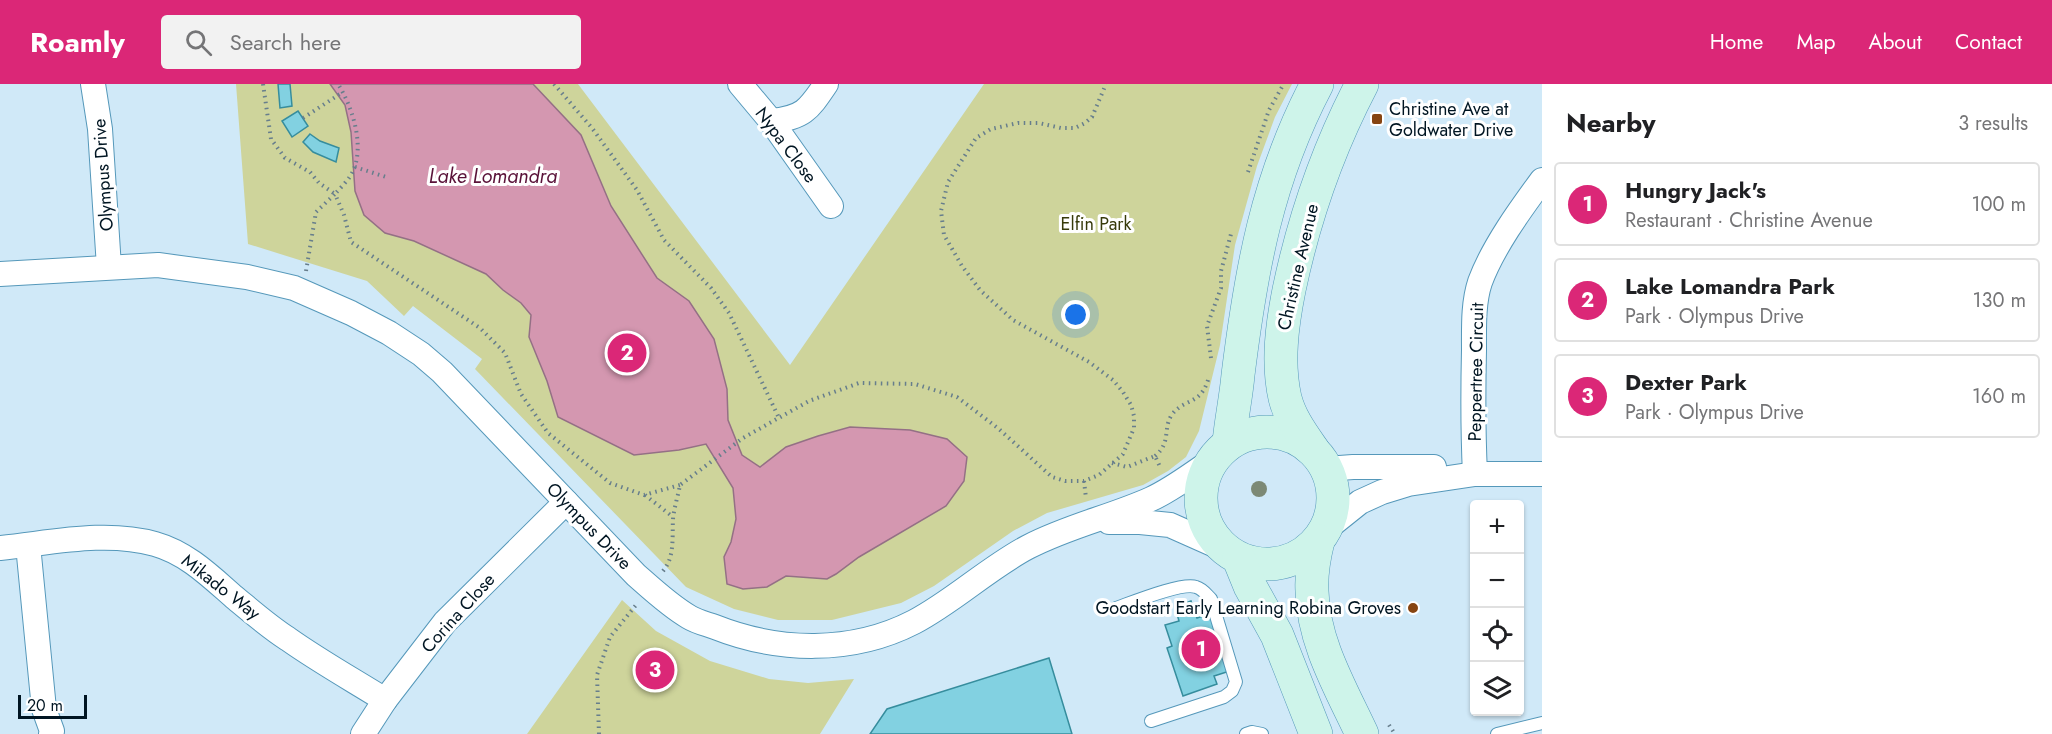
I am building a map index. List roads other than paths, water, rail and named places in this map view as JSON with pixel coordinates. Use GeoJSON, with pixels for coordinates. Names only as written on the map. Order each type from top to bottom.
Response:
{"type":"FeatureCollection","features":[{"type":"Feature","properties":{"kind":"main road"},"geometry":{"type":"LineString","coordinates":[[1316,734],[1276,635],[1231,554],[1210,534],[1203,516],[1200,497],[1204,477],[1221,452],[1267,206],[1294,133],[1317,84]]}},
{"type":"Feature","properties":{"kind":"main road","name":"Christine Avenue"},"geometry":{"type":"LineString","coordinates":[[1320,460],[1290,415],[1285,396],[1281,358],[1284,317],[1297,254],[1318,182],[1362,84]]}},
{"type":"Feature","properties":{"kind":"main road"},"geometry":{"type":"LineString","coordinates":[[1221,452],[1250,434],[1273,432],[1295,438],[1320,460],[1332,489],[1332,510],[1321,535],[1312,566],[1314,614],[1334,673],[1374,725]]}},
{"type":"Feature","properties":{"kind":"main road"},"geometry":{"type":"LineString","coordinates":[[1231,554],[1260,564],[1282,563],[1302,555],[1321,535]]}},
{"type":"Feature","properties":{"kind":"street","name":"Olympus Drive"},"geometry":{"type":"LineString","coordinates":[[93,84],[100,129],[109,267]]}},
{"type":"Feature","properties":{"kind":"street","name":"Nypa Close"},"geometry":{"type":"LineString","coordinates":[[740,84],[771,121],[831,206]]}},
{"type":"Feature","properties":{"kind":"street"},"geometry":{"type":"LineString","coordinates":[[771,121],[790,119],[809,108],[826,84]]}},
{"type":"Feature","properties":{"kind":"street","name":"Peppertree Circuit"},"geometry":{"type":"LineString","coordinates":[[1475,474],[1474,327],[1480,283],[1503,238],[1542,180]]}},
{"type":"Feature","properties":{"kind":"street","name":"Olympus Drive"},"geometry":{"type":"LineString","coordinates":[[0,274],[158,265],[247,277],[294,288],[351,312],[397,338],[442,372],[636,575],[665,601],[690,618],[736,636],[775,645],[818,646],[867,639],[912,623],[943,605],[1026,548],[1059,531],[1152,498],[1168,490],[1221,452]]}},
{"type":"Feature","properties":{"kind":"street"},"geometry":{"type":"LineString","coordinates":[[1320,460],[1353,467],[1438,467],[1475,474]]}},
{"type":"Feature","properties":{"kind":"street"},"geometry":{"type":"LineString","coordinates":[[1321,535],[1360,502],[1408,484],[1475,474],[1542,474]]}},
{"type":"Feature","properties":{"kind":"street","name":"Corina Close"},"geometry":{"type":"LineString","coordinates":[[363,734],[385,700],[445,622],[566,502]]}},
{"type":"Feature","properties":{"kind":"street","name":"Olympus Drive"},"geometry":{"type":"LineString","coordinates":[[1089,522],[1140,522],[1170,525],[1231,554]]}},
{"type":"Feature","properties":{"kind":"street","name":"Mikado Way"},"geometry":{"type":"LineString","coordinates":[[0,548],[99,537],[156,544],[178,553],[207,572],[288,639],[385,700]]}},
{"type":"Feature","properties":{"kind":"street"},"geometry":{"type":"LineString","coordinates":[[28,545],[44,709],[58,733]]}},
{"type":"Feature","properties":{"kind":"lane"},"geometry":{"type":"LineString","coordinates":[[1116,608],[1177,588],[1194,586],[1204,591],[1211,600],[1236,682],[1233,691],[1224,697],[1151,721]]}},
{"type":"Feature","properties":{"kind":"lane"},"geometry":{"type":"LineString","coordinates":[[1497,734],[1542,723]]}},
{"type":"Feature","properties":{"kind":"lane"},"geometry":{"type":"LineString","coordinates":[[1246,734],[1252,732],[1262,734]]}},
{"type":"Feature","properties":{"kind":"water","name":"Lake Lomandra"},"geometry":{"type":"Polygon","coordinates":[[[330,84],[533,84],[581,135],[611,206],[657,278],[689,301],[714,339],[727,389],[728,420],[742,455],[760,467],[786,447],[850,427],[910,430],[947,439],[967,457],[964,481],[946,506],[859,557],[827,579],[786,576],[767,587],[743,589],[727,584],[724,557],[731,542],[736,519],[733,488],[706,444],[679,450],[634,455],[558,417],[547,381],[529,337],[531,315],[521,303],[486,274],[414,241],[385,233],[364,215],[355,191],[351,132],[345,105],[330,84]]]}},
{"type":"Feature","properties":{"kind":"place","name":"Christine Ave at Goldwater Drive"},"geometry":{"type":"Point","coordinates":[1377,119]}},
{"type":"Feature","properties":{"kind":"place","name":"Lake Lomandra Park"},"geometry":{"type":"Point","coordinates":[627,353]}},
{"type":"Feature","properties":{"kind":"place","name":"Goodstart Early Learning Robina Groves"},"geometry":{"type":"Point","coordinates":[1413,608]}},
{"type":"Feature","properties":{"kind":"place","name":"Hungry Jack's"},"geometry":{"type":"Point","coordinates":[1201,649]}},
{"type":"Feature","properties":{"kind":"place","name":"Dexter Park"},"geometry":{"type":"Point","coordinates":[655,670]}},
{"type":"Feature","properties":{"kind":"park label","name":"Elfin Park"},"geometry":{"type":"Point","coordinates":[1096,224]}}]}
